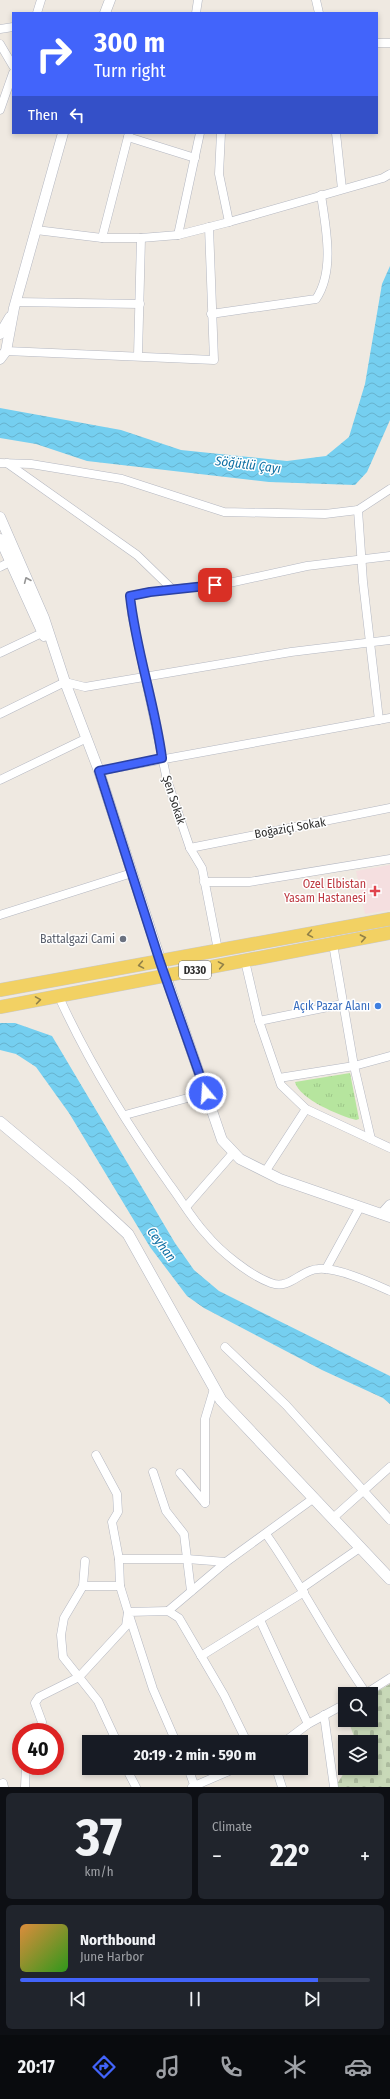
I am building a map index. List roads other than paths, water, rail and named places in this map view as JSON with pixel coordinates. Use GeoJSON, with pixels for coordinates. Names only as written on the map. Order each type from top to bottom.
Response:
{"type":"FeatureCollection","features":[{"type":"Feature","properties":{"kind":"main road","name":"D330"},"geometry":{"type":"LineString","coordinates":[[0,990],[390,919]]}},
{"type":"Feature","properties":{"kind":"main road","name":"D330"},"geometry":{"type":"LineString","coordinates":[[0,1007],[390,933]]}},
{"type":"Feature","properties":{"kind":"main road"},"geometry":{"type":"LineString","coordinates":[[0,1122],[73,1183],[128,1234],[221,1400],[390,1579]]}},
{"type":"Feature","properties":{"kind":"street"},"geometry":{"type":"LineString","coordinates":[[37,12],[40,0]]}},
{"type":"Feature","properties":{"kind":"street"},"geometry":{"type":"LineString","coordinates":[[105,12],[110,0]]}},
{"type":"Feature","properties":{"kind":"street"},"geometry":{"type":"LineString","coordinates":[[196,12],[198,0]]}},
{"type":"Feature","properties":{"kind":"street"},"geometry":{"type":"LineString","coordinates":[[316,0],[319,12]]}},
{"type":"Feature","properties":{"kind":"street"},"geometry":{"type":"LineString","coordinates":[[0,29],[12,27]]}},
{"type":"Feature","properties":{"kind":"street"},"geometry":{"type":"LineString","coordinates":[[378,43],[390,43]]}},
{"type":"Feature","properties":{"kind":"street"},"geometry":{"type":"LineString","coordinates":[[0,44],[12,64]]}},
{"type":"Feature","properties":{"kind":"street"},"geometry":{"type":"LineString","coordinates":[[0,110],[12,76]]}},
{"type":"Feature","properties":{"kind":"street"},"geometry":{"type":"LineString","coordinates":[[0,359],[6,351],[15,305],[63,134]]}},
{"type":"Feature","properties":{"kind":"street"},"geometry":{"type":"LineString","coordinates":[[178,235],[200,134]]}},
{"type":"Feature","properties":{"kind":"street"},"geometry":{"type":"LineString","coordinates":[[221,134],[219,174],[229,222]]}},
{"type":"Feature","properties":{"kind":"street"},"geometry":{"type":"LineString","coordinates":[[336,134],[342,189]]}},
{"type":"Feature","properties":{"kind":"street"},"geometry":{"type":"LineString","coordinates":[[102,238],[129,135],[195,158]]}},
{"type":"Feature","properties":{"kind":"street"},"geometry":{"type":"LineString","coordinates":[[36,230],[102,238],[141,238],[178,235],[383,178],[390,174]]}},
{"type":"Feature","properties":{"kind":"street"},"geometry":{"type":"LineString","coordinates":[[211,314],[316,299],[323,289],[326,268],[326,232],[321,195]]}},
{"type":"Feature","properties":{"kind":"street"},"geometry":{"type":"LineString","coordinates":[[6,351],[214,360],[211,314],[209,227]]}},
{"type":"Feature","properties":{"kind":"street"},"geometry":{"type":"LineString","coordinates":[[138,356],[141,238]]}},
{"type":"Feature","properties":{"kind":"street"},"geometry":{"type":"LineString","coordinates":[[15,305],[140,304]]}},
{"type":"Feature","properties":{"kind":"street"},"geometry":{"type":"LineString","coordinates":[[0,334],[15,305]]}},
{"type":"Feature","properties":{"kind":"street"},"geometry":{"type":"LineString","coordinates":[[3,463],[31,464],[122,479],[224,512],[325,514],[358,510],[390,490]]}},
{"type":"Feature","properties":{"kind":"street"},"geometry":{"type":"LineString","coordinates":[[3,463],[137,555],[172,589],[229,583],[307,566],[390,556]]}},
{"type":"Feature","properties":{"kind":"street"},"geometry":{"type":"LineString","coordinates":[[358,510],[370,643],[379,720]]}},
{"type":"Feature","properties":{"kind":"street"},"geometry":{"type":"LineString","coordinates":[[0,517],[44,618],[99,771],[160,962],[166,975],[222,1140],[240,1159],[280,1180],[386,1216],[390,1205]]}},
{"type":"Feature","properties":{"kind":"street"},"geometry":{"type":"LineString","coordinates":[[0,539],[42,633],[66,682]]}},
{"type":"Feature","properties":{"kind":"street"},"geometry":{"type":"LineString","coordinates":[[0,567],[10,562]]}},
{"type":"Feature","properties":{"kind":"street","name":"Şen Sokak"},"geometry":{"type":"LineString","coordinates":[[172,589],[130,596],[130,600],[145,677],[158,732],[162,758],[190,848],[202,868],[218,950]]}},
{"type":"Feature","properties":{"kind":"street"},"geometry":{"type":"LineString","coordinates":[[0,653],[42,633]]}},
{"type":"Feature","properties":{"kind":"street"},"geometry":{"type":"LineString","coordinates":[[0,714],[66,682],[85,687],[292,652],[390,640]]}},
{"type":"Feature","properties":{"kind":"street"},"geometry":{"type":"LineString","coordinates":[[99,771],[162,758],[390,718]]}},
{"type":"Feature","properties":{"kind":"street"},"geometry":{"type":"LineString","coordinates":[[0,780],[87,738]]}},
{"type":"Feature","properties":{"kind":"street","name":"Boğaziçi Sokak"},"geometry":{"type":"LineString","coordinates":[[190,848],[390,808]]}},
{"type":"Feature","properties":{"kind":"street"},"geometry":{"type":"LineString","coordinates":[[204,882],[249,882],[390,859]]}},
{"type":"Feature","properties":{"kind":"street"},"geometry":{"type":"LineString","coordinates":[[0,915],[132,873]]}},
{"type":"Feature","properties":{"kind":"street"},"geometry":{"type":"LineString","coordinates":[[333,944],[354,1066],[371,1139]]}},
{"type":"Feature","properties":{"kind":"street"},"geometry":{"type":"LineString","coordinates":[[245,960],[259,1021],[281,1085],[306,1109],[390,1148]]}},
{"type":"Feature","properties":{"kind":"street"},"geometry":{"type":"LineString","coordinates":[[58,997],[78,1039],[144,1147],[205,1234],[221,1250],[248,1270],[272,1283],[287,1285],[307,1271],[326,1269],[333,1270],[390,1291]]}},
{"type":"Feature","properties":{"kind":"street"},"geometry":{"type":"LineString","coordinates":[[259,1021],[343,1004]]}},
{"type":"Feature","properties":{"kind":"street"},"geometry":{"type":"LineString","coordinates":[[278,1078],[354,1066],[390,1056]]}},
{"type":"Feature","properties":{"kind":"street"},"geometry":{"type":"LineString","coordinates":[[125,1115],[206,1093]]}},
{"type":"Feature","properties":{"kind":"street"},"geometry":{"type":"LineString","coordinates":[[265,1172],[306,1109]]}},
{"type":"Feature","properties":{"kind":"street"},"geometry":{"type":"LineString","coordinates":[[186,1207],[234,1152]]}},
{"type":"Feature","properties":{"kind":"street"},"geometry":{"type":"LineString","coordinates":[[326,1269],[360,1207]]}},
{"type":"Feature","properties":{"kind":"street"},"geometry":{"type":"LineString","coordinates":[[225,1347],[286,1405],[390,1520]]}},
{"type":"Feature","properties":{"kind":"street"},"geometry":{"type":"LineString","coordinates":[[180,1473],[205,1503],[205,1419],[214,1389]]}},
{"type":"Feature","properties":{"kind":"street"},"geometry":{"type":"LineString","coordinates":[[96,1455],[117,1494],[118,1512],[112,1522],[118,1559],[120,1586],[146,1670],[173,1735]]}},
{"type":"Feature","properties":{"kind":"street"},"geometry":{"type":"LineString","coordinates":[[333,1518],[390,1467]]}},
{"type":"Feature","properties":{"kind":"street"},"geometry":{"type":"LineString","coordinates":[[153,1472],[166,1511],[184,1534],[190,1571],[190,1591]]}},
{"type":"Feature","properties":{"kind":"street"},"geometry":{"type":"LineString","coordinates":[[168,1611],[226,1562],[314,1498]]}},
{"type":"Feature","properties":{"kind":"street"},"geometry":{"type":"LineString","coordinates":[[266,1534],[303,1590],[347,1667],[360,1687]]}},
{"type":"Feature","properties":{"kind":"street"},"geometry":{"type":"LineString","coordinates":[[201,1656],[260,1620],[361,1547]]}},
{"type":"Feature","properties":{"kind":"street"},"geometry":{"type":"LineString","coordinates":[[118,1559],[187,1558],[226,1562]]}},
{"type":"Feature","properties":{"kind":"street"},"geometry":{"type":"LineString","coordinates":[[85,1561],[83,1586],[64,1618],[61,1635],[63,1657],[98,1701],[113,1735]]}},
{"type":"Feature","properties":{"kind":"street"},"geometry":{"type":"LineString","coordinates":[[83,1586],[120,1586]]}},
{"type":"Feature","properties":{"kind":"street"},"geometry":{"type":"LineString","coordinates":[[128,1612],[168,1611],[179,1618],[224,1695],[244,1735]]}},
{"type":"Feature","properties":{"kind":"street"},"geometry":{"type":"LineString","coordinates":[[42,1723],[35,1703],[39,1697],[79,1677],[126,1626],[128,1612]]}},
{"type":"Feature","properties":{"kind":"street"},"geometry":{"type":"LineString","coordinates":[[260,1620],[308,1724]]}},
{"type":"Feature","properties":{"kind":"street"},"geometry":{"type":"LineString","coordinates":[[376,1687],[390,1678]]}},
{"type":"Feature","properties":{"kind":"street"},"geometry":{"type":"LineString","coordinates":[[293,1735],[308,1724],[338,1708]]}},
{"type":"Feature","properties":{"kind":"street"},"geometry":{"type":"LineString","coordinates":[[324,1715],[334,1787]]}},
{"type":"Feature","properties":{"kind":"street"},"geometry":{"type":"LineString","coordinates":[[25,1787],[26,1775]]}},
{"type":"Feature","properties":{"kind":"street"},"geometry":{"type":"LineString","coordinates":[[130,1775],[136,1787]]}},
{"type":"Feature","properties":{"kind":"street"},"geometry":{"type":"LineString","coordinates":[[190,1775],[194,1786],[220,1775]]}},
{"type":"Feature","properties":{"kind":"street"},"geometry":{"type":"LineString","coordinates":[[278,1775],[282,1787]]}},
{"type":"Feature","properties":{"kind":"water","name":"Söğütlü Çayı"},"geometry":{"type":"Polygon","coordinates":[[[390,266],[390,420],[367,472],[355,485],[269,482],[87,461],[36,444],[0,438],[0,408],[121,430],[181,450],[287,461],[326,456],[349,437],[365,384],[382,284],[390,266]]]}},
{"type":"Feature","properties":{"kind":"water","name":"Ceyhan"},"geometry":{"type":"Polygon","coordinates":[[[0,1023],[15,1023],[52,1036],[175,1243],[194,1270],[219,1291],[390,1376],[390,1404],[383,1398],[322,1370],[204,1308],[187,1296],[150,1247],[69,1113],[36,1067],[16,1054],[0,1050],[0,1023]]]}},
{"type":"Feature","properties":{"kind":"place","name":"Ozel Elbistan Yasam Hastanesi"},"geometry":{"type":"Point","coordinates":[375,891]}},
{"type":"Feature","properties":{"kind":"place","name":"Battalgazi Cami"},"geometry":{"type":"Point","coordinates":[123,939]}},
{"type":"Feature","properties":{"kind":"place","name":"Açık Pazar Alanı"},"geometry":{"type":"Point","coordinates":[378,1006]}}]}
